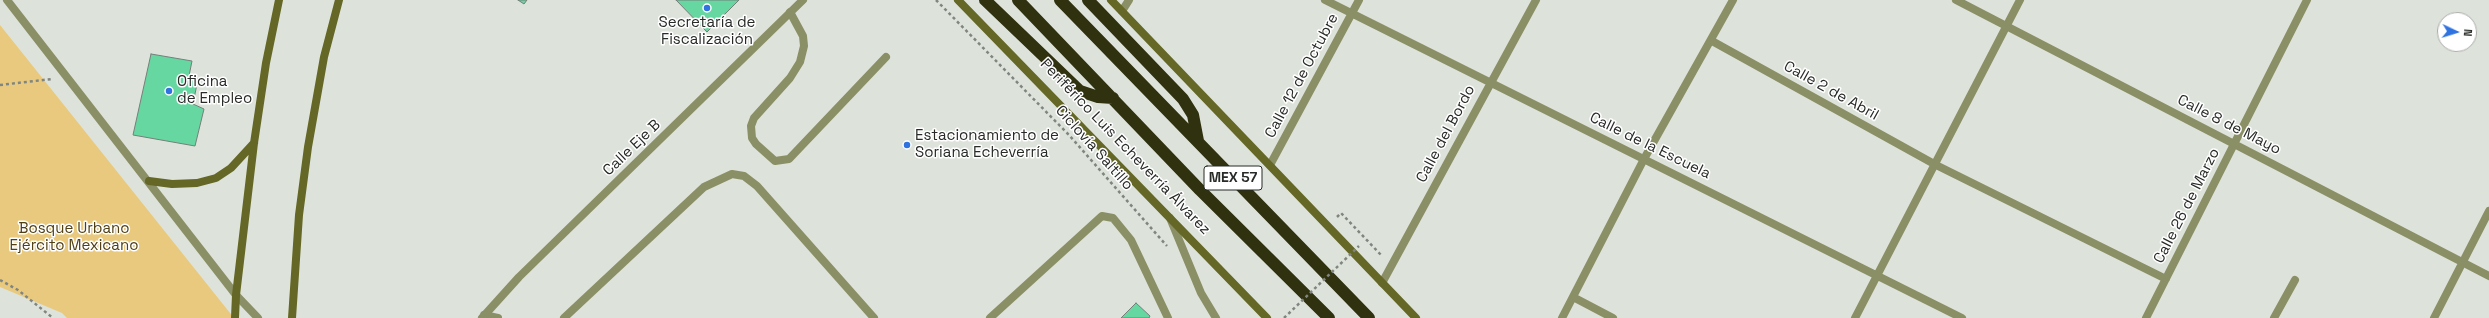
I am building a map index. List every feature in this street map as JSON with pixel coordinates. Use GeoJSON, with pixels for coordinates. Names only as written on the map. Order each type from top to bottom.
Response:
{"type":"FeatureCollection","features":[{"type":"Feature","properties":{"kind":"highway"},"geometry":{"type":"LineString","coordinates":[[985,0],[1080,91],[1093,96],[1113,98]]}},
{"type":"Feature","properties":{"kind":"highway","name":"Periférico Luis Echeverría Álvarez"},"geometry":{"type":"LineString","coordinates":[[1018,0],[1200,190],[1329,318]]}},
{"type":"Feature","properties":{"kind":"highway","name":"MEX 57"},"geometry":{"type":"LineString","coordinates":[[1060,0],[1098,37],[1369,318]]}},
{"type":"Feature","properties":{"kind":"highway"},"geometry":{"type":"LineString","coordinates":[[1088,0],[1183,99],[1193,115],[1198,141]]}},
{"type":"Feature","properties":{"kind":"street"},"geometry":{"type":"LineString","coordinates":[[7,0],[236,295],[258,318]]}},
{"type":"Feature","properties":{"kind":"street"},"geometry":{"type":"LineString","coordinates":[[235,318],[236,295],[254,143],[266,63],[279,0]]}},
{"type":"Feature","properties":{"kind":"street"},"geometry":{"type":"LineString","coordinates":[[292,318],[299,215],[308,148],[324,58],[339,0]]}},
{"type":"Feature","properties":{"kind":"street","name":"Calle Eje B"},"geometry":{"type":"LineString","coordinates":[[483,316],[519,277],[803,0]]}},
{"type":"Feature","properties":{"kind":"street","name":"Periférico Luis Echeverría Álvarez"},"geometry":{"type":"LineString","coordinates":[[958,0],[1267,318]]}},
{"type":"Feature","properties":{"kind":"street"},"geometry":{"type":"LineString","coordinates":[[1111,0],[1416,318]]}},
{"type":"Feature","properties":{"kind":"street"},"geometry":{"type":"LineString","coordinates":[[1122,11],[1129,0]]}},
{"type":"Feature","properties":{"kind":"street","name":"Calle de la Escuela"},"geometry":{"type":"LineString","coordinates":[[1325,0],[1962,318]]}},
{"type":"Feature","properties":{"kind":"street","name":"Calle 12 de Octubre"},"geometry":{"type":"LineString","coordinates":[[1270,165],[1359,0]]}},
{"type":"Feature","properties":{"kind":"street","name":"Calle del Bordo"},"geometry":{"type":"LineString","coordinates":[[1382,283],[1489,83],[1536,0]]}},
{"type":"Feature","properties":{"kind":"street"},"geometry":{"type":"LineString","coordinates":[[1562,318],[1644,159],[1712,41],[1733,0]]}},
{"type":"Feature","properties":{"kind":"street","name":"Calle 8 de Mayo"},"geometry":{"type":"LineString","coordinates":[[1956,0],[2006,27],[2235,143],[2489,276]]}},
{"type":"Feature","properties":{"kind":"street"},"geometry":{"type":"LineString","coordinates":[[1855,318],[1936,165],[2020,0]]}},
{"type":"Feature","properties":{"kind":"street","name":"Calle 26 de Marzo"},"geometry":{"type":"LineString","coordinates":[[2146,318],[2307,0]]}},
{"type":"Feature","properties":{"kind":"street"},"geometry":{"type":"LineString","coordinates":[[790,12],[802,36],[804,46],[800,62],[790,78],[754,118],[751,126],[752,138],[756,144],[775,161],[789,159],[886,57]]}},
{"type":"Feature","properties":{"kind":"street","name":"Calle 2 de Abril"},"geometry":{"type":"LineString","coordinates":[[1712,41],[1936,165],[2166,279]]}},
{"type":"Feature","properties":{"kind":"street"},"geometry":{"type":"LineString","coordinates":[[149,181],[172,184],[191,183],[216,178],[231,168],[254,143]]}},
{"type":"Feature","properties":{"kind":"street"},"geometry":{"type":"LineString","coordinates":[[564,318],[704,186],[732,174],[744,176],[756,186],[874,318]]}},
{"type":"Feature","properties":{"kind":"street"},"geometry":{"type":"LineString","coordinates":[[2434,318],[2489,211]]}},
{"type":"Feature","properties":{"kind":"street"},"geometry":{"type":"LineString","coordinates":[[1168,215],[1201,293],[1216,318]]}},
{"type":"Feature","properties":{"kind":"street"},"geometry":{"type":"LineString","coordinates":[[990,318],[1102,216],[1113,218],[1131,240],[1168,318]]}},
{"type":"Feature","properties":{"kind":"street"},"geometry":{"type":"LineString","coordinates":[[2274,318],[2295,280]]}},
{"type":"Feature","properties":{"kind":"street"},"geometry":{"type":"LineString","coordinates":[[1573,297],[1613,318]]}},
{"type":"Feature","properties":{"kind":"street"},"geometry":{"type":"LineString","coordinates":[[483,316],[498,318]]}},
{"type":"Feature","properties":{"kind":"path","name":"Ciclovía Saltillo"},"geometry":{"type":"LineString","coordinates":[[936,0],[1069,135],[1171,252]]}},
{"type":"Feature","properties":{"kind":"path"},"geometry":{"type":"LineString","coordinates":[[0,85],[66,77]]}},
{"type":"Feature","properties":{"kind":"path"},"geometry":{"type":"LineString","coordinates":[[1334,221],[1341,214],[1391,266]]}},
{"type":"Feature","properties":{"kind":"path"},"geometry":{"type":"LineString","coordinates":[[1284,318],[1359,246],[1354,241]]}},
{"type":"Feature","properties":{"kind":"path"},"geometry":{"type":"LineString","coordinates":[[0,280],[18,290],[52,318]]}},
{"type":"Feature","properties":{"kind":"green space","name":"Bosque Urbano Ejército Mexicano"},"geometry":{"type":"Polygon","coordinates":[[[0,25],[234,318],[67,318],[62,313],[0,287],[0,25]]]}},
{"type":"Feature","properties":{"kind":"building"},"geometry":{"type":"Polygon","coordinates":[[[518,0],[527,0],[524,4],[518,0]]]}},
{"type":"Feature","properties":{"kind":"building","name":"Secretaría de Fiscalización"},"geometry":{"type":"Polygon","coordinates":[[[676,0],[739,0],[707,32],[676,0]]]}},
{"type":"Feature","properties":{"kind":"building","name":"Oficina de Empleo"},"geometry":{"type":"Polygon","coordinates":[[[151,54],[192,61],[189,76],[198,79],[193,104],[204,109],[195,146],[133,135],[151,54]]]}},
{"type":"Feature","properties":{"kind":"building"},"geometry":{"type":"Polygon","coordinates":[[[1136,303],[1150,316],[1149,318],[1121,318],[1136,303]]]}},
{"type":"Feature","properties":{"kind":"place","name":"Secretaría de Fiscalización"},"geometry":{"type":"Point","coordinates":[707,8]}},
{"type":"Feature","properties":{"kind":"place","name":"Oficina de Empleo"},"geometry":{"type":"Point","coordinates":[169,91]}},
{"type":"Feature","properties":{"kind":"place","name":"Estacionamiento de Soriana Echeverría"},"geometry":{"type":"Point","coordinates":[907,145]}}]}
